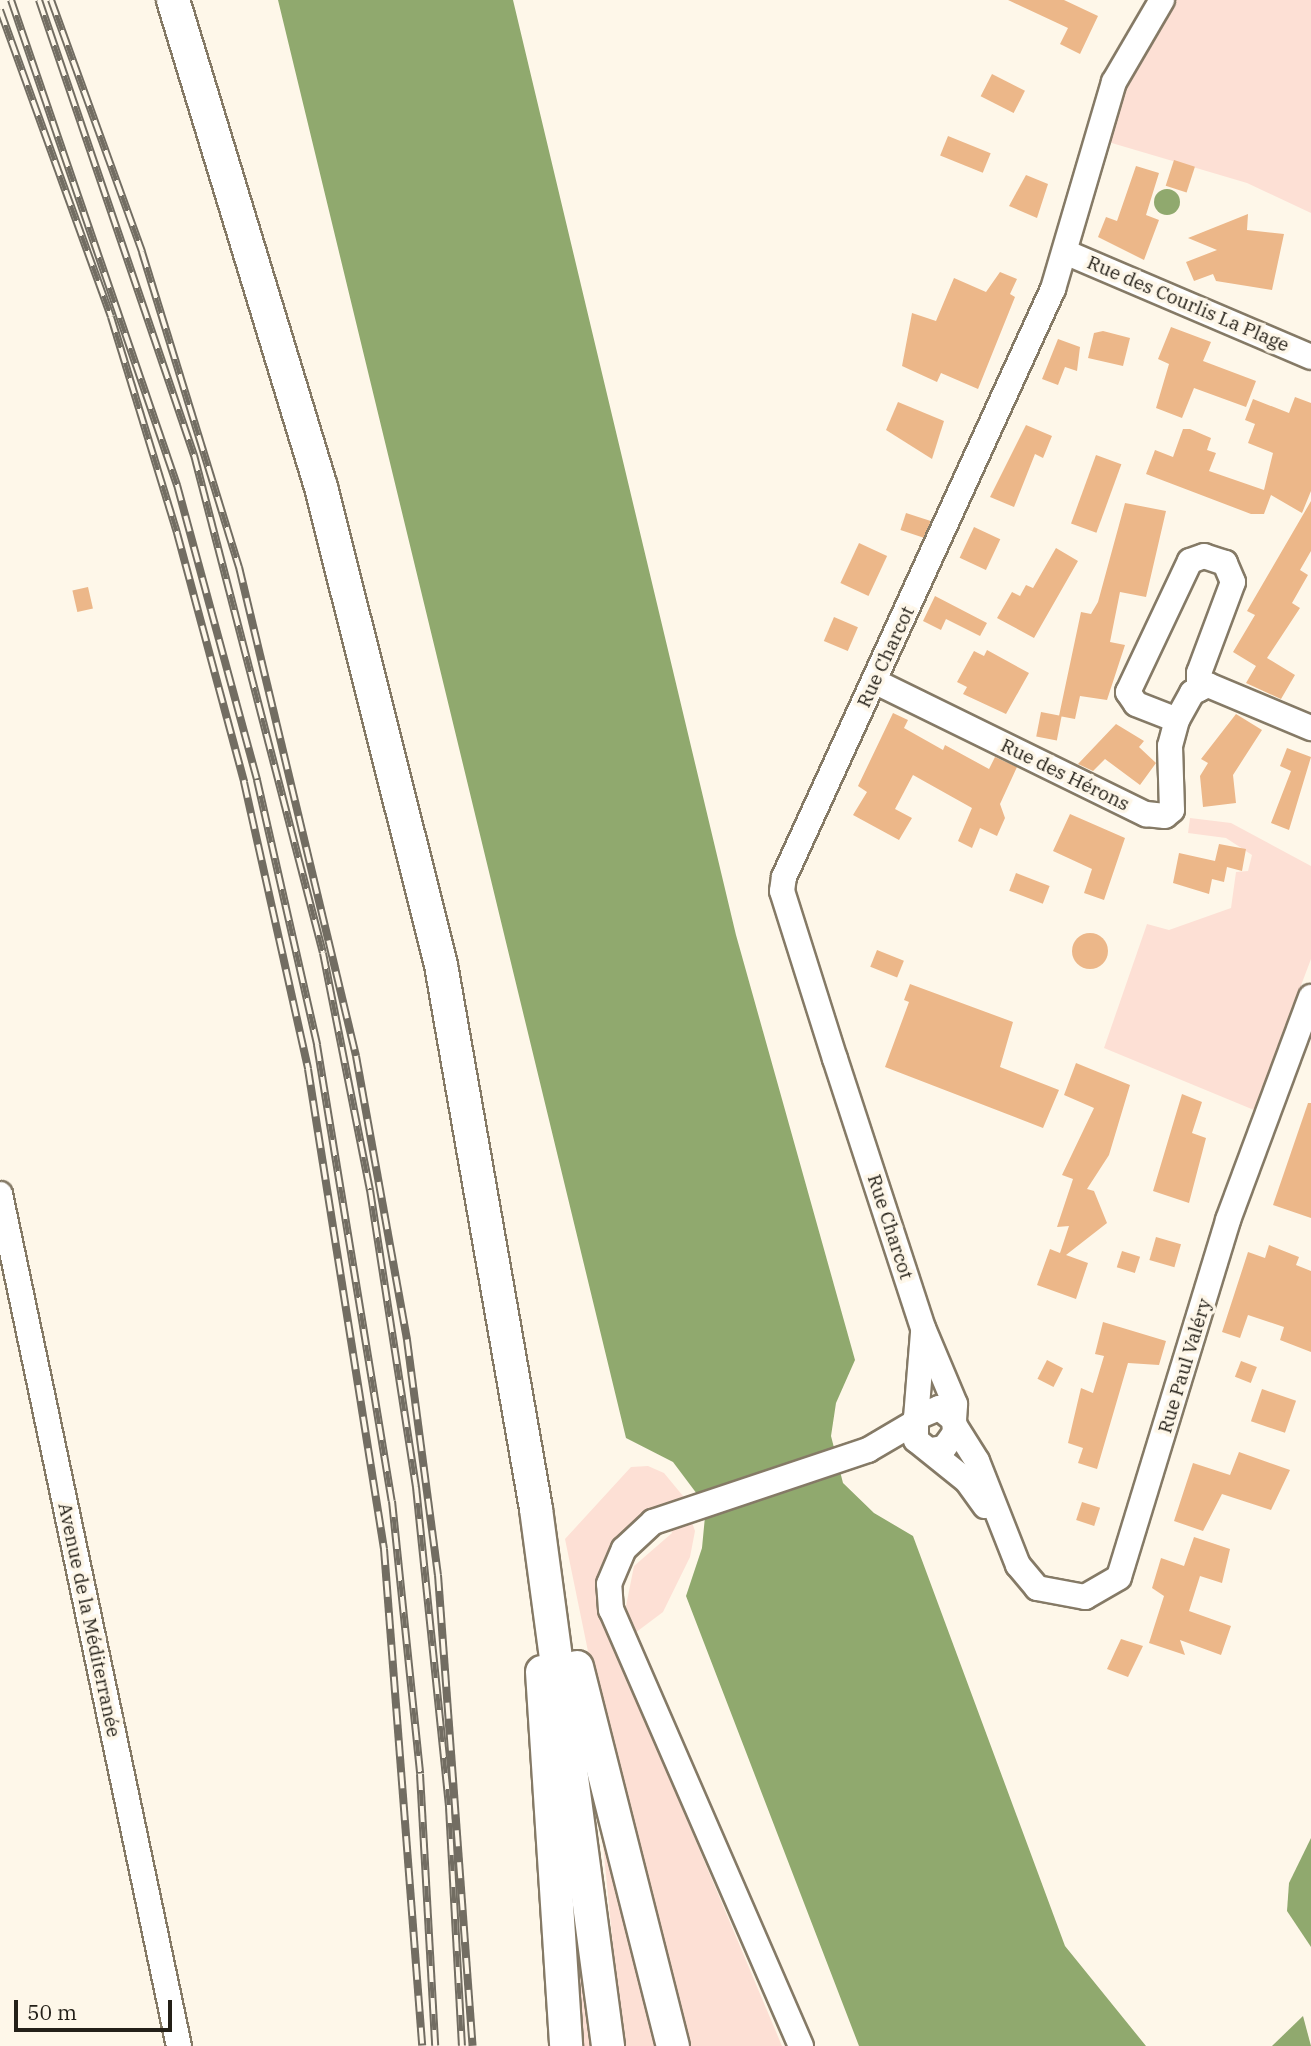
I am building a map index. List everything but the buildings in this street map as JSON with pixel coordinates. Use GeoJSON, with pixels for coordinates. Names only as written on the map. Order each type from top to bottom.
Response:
{"type":"FeatureCollection","features":[{"type":"Feature","properties":{"kind":"main road"},"geometry":{"type":"LineString","coordinates":[[173,0],[321,487],[441,965],[536,1509],[608,2046]]}},
{"type":"Feature","properties":{"kind":"main road"},"geometry":{"type":"LineString","coordinates":[[536,1509],[549,1846],[566,2046]]}},
{"type":"Feature","properties":{"kind":"main road"},"geometry":{"type":"LineString","coordinates":[[536,1509],[673,2046]]}},
{"type":"Feature","properties":{"kind":"street","name":"Rue Charcot"},"geometry":{"type":"LineString","coordinates":[[954,1423],[955,1404],[923,1328],[782,891],[790,860],[876,682],[1065,252],[1110,93],[1162,0]]}},
{"type":"Feature","properties":{"kind":"street","name":"Rue des Courlis La Plage"},"geometry":{"type":"LineString","coordinates":[[1065,252],[1311,356]]}},
{"type":"Feature","properties":{"kind":"street"},"geometry":{"type":"LineString","coordinates":[[1204,556],[1233,570],[1233,582],[1199,673],[1199,689],[1177,720],[1136,704],[1128,692],[1190,561],[1204,556]]}},
{"type":"Feature","properties":{"kind":"street","name":"Rue des Hérons"},"geometry":{"type":"LineString","coordinates":[[876,682],[1146,814],[1165,816],[1172,810],[1170,746],[1177,720]]}},
{"type":"Feature","properties":{"kind":"street"},"geometry":{"type":"LineString","coordinates":[[1199,689],[1222,688],[1311,728]]}},
{"type":"Feature","properties":{"kind":"street","name":"Rue Paul Valéry"},"geometry":{"type":"LineString","coordinates":[[954,1423],[977,1461],[998,1520],[1018,1564],[1037,1588],[1085,1597],[1119,1577],[1228,1220],[1311,997]]}},
{"type":"Feature","properties":{"kind":"street","name":"Avenue de la Méditerranée"},"geometry":{"type":"LineString","coordinates":[[0,1194],[179,2046]]}},
{"type":"Feature","properties":{"kind":"street","name":"Rue Charcot"},"geometry":{"type":"LineString","coordinates":[[915,1420],[923,1328]]}},
{"type":"Feature","properties":{"kind":"street"},"geometry":{"type":"LineString","coordinates":[[801,2046],[611,1610],[609,1584],[624,1549],[653,1521],[860,1452],[932,1408],[954,1423],[949,1444],[928,1449],[860,1452]]}},
{"type":"Feature","properties":{"kind":"street"},"geometry":{"type":"LineString","coordinates":[[915,1420],[916,1440],[928,1449]]}},
{"type":"Feature","properties":{"kind":"street","name":"Rue Paul Valéry"},"geometry":{"type":"LineString","coordinates":[[928,1449],[998,1520]]}},
{"type":"Feature","properties":{"kind":"shaded area"},"geometry":{"type":"Polygon","coordinates":[[[278,0],[513,0],[736,935],[855,1360],[836,1403],[831,1436],[843,1483],[874,1513],[913,1536],[1065,1946],[1146,2046],[859,2046],[686,1596],[702,1548],[706,1506],[673,1462],[626,1438],[278,0]]]}},
{"type":"Feature","properties":{"kind":"shaded area"},"geometry":{"type":"Polygon","coordinates":[[[1171,0],[1311,0],[1311,213],[1247,183],[1105,141],[1115,103],[1171,0]]]}},
{"type":"Feature","properties":{"kind":"shaded area"},"geometry":{"type":"Polygon","coordinates":[[[1167,189],[1176,193],[1180,202],[1176,211],[1167,215],[1158,211],[1154,202],[1158,193],[1167,189]]]}},
{"type":"Feature","properties":{"kind":"shaded area"},"geometry":{"type":"Polygon","coordinates":[[[1190,818],[1231,823],[1311,866],[1311,959],[1254,1110],[1104,1048],[1147,924],[1169,930],[1231,908],[1236,872],[1248,871],[1252,855],[1226,838],[1188,833],[1190,818]]]}},
{"type":"Feature","properties":{"kind":"shaded area"},"geometry":{"type":"Polygon","coordinates":[[[648,1466],[664,1473],[683,1496],[695,1531],[690,1557],[663,1612],[635,1633],[626,1606],[634,1566],[672,1533],[661,1505],[648,1511],[605,1555],[597,1606],[782,2046],[691,2046],[591,1666],[565,1539],[631,1467],[648,1466]]]}},
{"type":"Feature","properties":{"kind":"shaded area"},"geometry":{"type":"Polygon","coordinates":[[[564,1776],[580,1937],[591,2046],[576,2046],[564,1776]]]}},
{"type":"Feature","properties":{"kind":"shaded area"},"geometry":{"type":"Polygon","coordinates":[[[601,1825],[664,2046],[623,2046],[601,1825]]]}},
{"type":"Feature","properties":{"kind":"shaded area"},"geometry":{"type":"Polygon","coordinates":[[[1311,1838],[1311,1947],[1287,1911],[1289,1883],[1311,1838]]]}},
{"type":"Feature","properties":{"kind":"shaded area"},"geometry":{"type":"Polygon","coordinates":[[[1303,2016],[1311,2046],[1272,2046],[1303,2016]]]}},
{"type":"Feature","properties":{"kind":"railway"},"geometry":{"type":"LineString","coordinates":[[11,0],[177,485],[257,780],[317,1045],[392,1501],[420,1774],[435,2046]]}},
{"type":"Feature","properties":{"kind":"railway"},"geometry":{"type":"LineString","coordinates":[[39,0],[194,455],[323,953],[370,1190],[416,1487],[449,1807],[462,2046]]}},
{"type":"Feature","properties":{"kind":"railway"},"geometry":{"type":"LineString","coordinates":[[51,0],[142,252],[239,567],[356,1056],[407,1340],[438,1575],[473,2046]]}},
{"type":"Feature","properties":{"kind":"railway"},"geometry":{"type":"LineString","coordinates":[[0,10],[111,317],[177,533],[244,782],[308,1069],[384,1549],[422,2046]]}}]}
